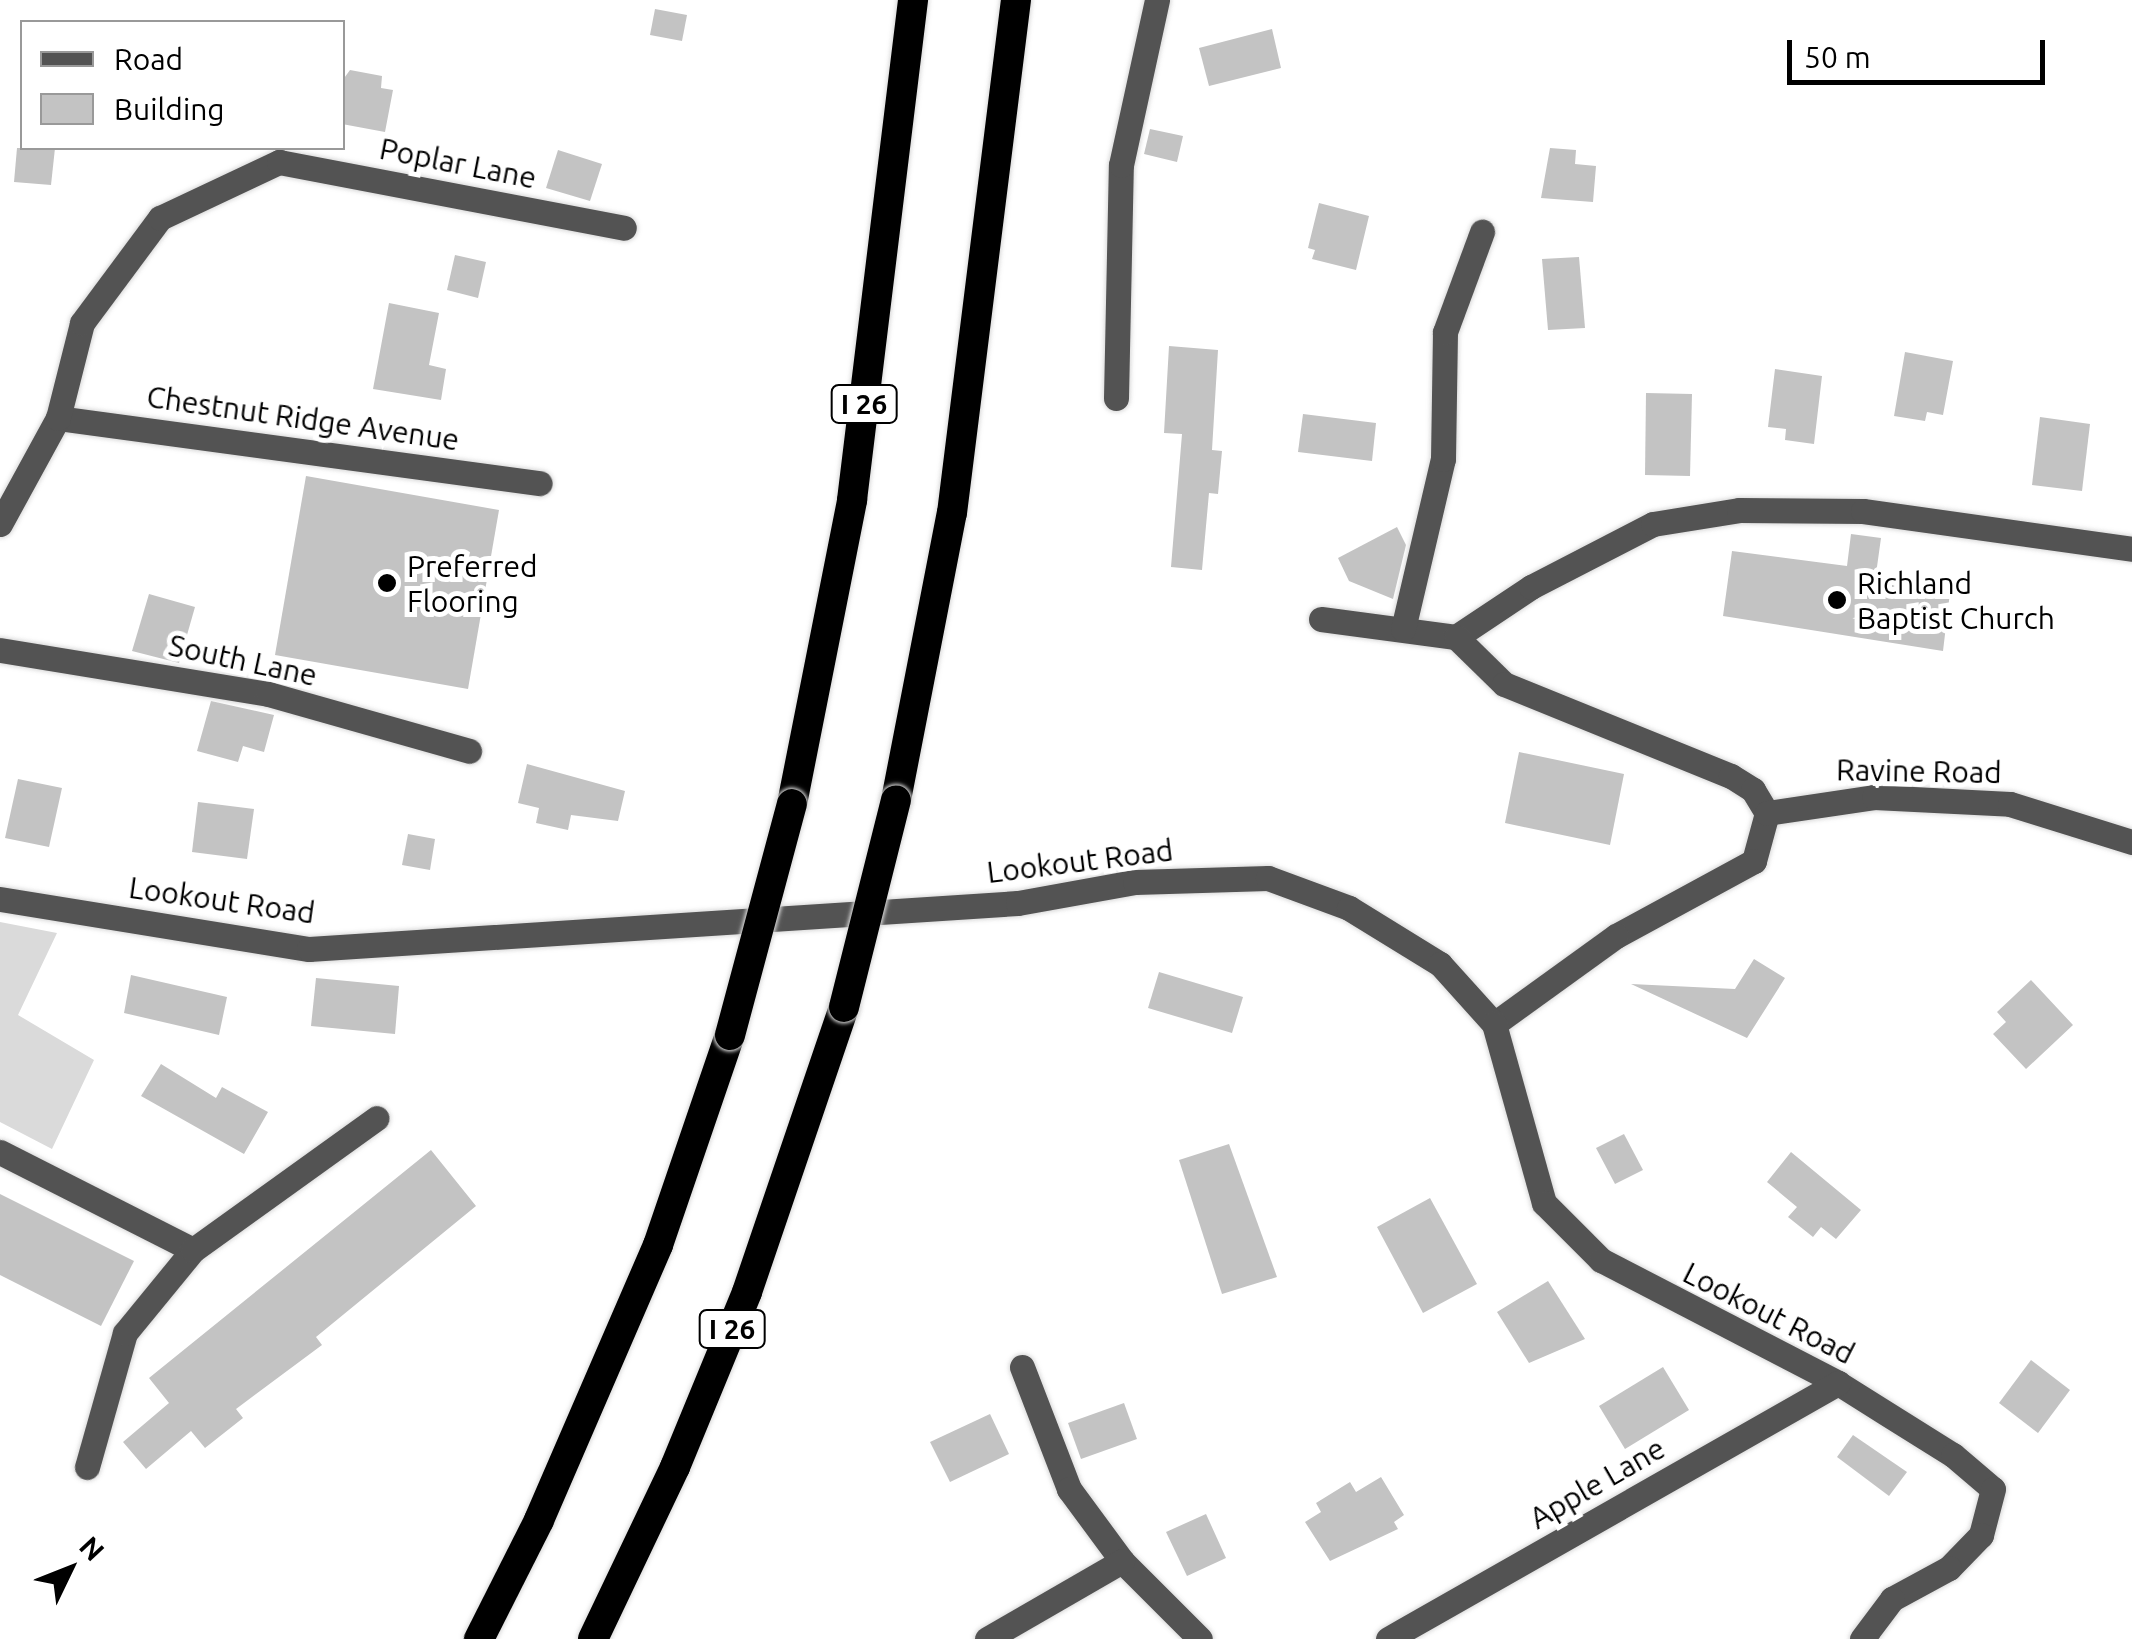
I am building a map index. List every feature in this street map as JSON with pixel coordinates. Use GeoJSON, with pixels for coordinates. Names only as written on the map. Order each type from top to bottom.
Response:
{"type":"FeatureCollection","features":[{"type":"Feature","properties":{"kind":"highway","name":"I 26"},"geometry":{"type":"LineString","coordinates":[[478,1639],[539,1520],[658,1245],[730,1036],[792,804],[852,500],[913,0]]}},
{"type":"Feature","properties":{"kind":"highway","name":"I 26"},"geometry":{"type":"LineString","coordinates":[[593,1639],[675,1467],[748,1292],[844,1007],[896,800],[952,513],[1016,0]]}},
{"type":"Feature","properties":{"kind":"street"},"geometry":{"type":"LineString","coordinates":[[1116,398],[1121,165],[1157,0]]}},
{"type":"Feature","properties":{"kind":"street","name":"Poplar Lane"},"geometry":{"type":"LineString","coordinates":[[0,524],[58,418],[82,323],[160,218],[279,162],[624,228]]}},
{"type":"Feature","properties":{"kind":"street"},"geometry":{"type":"LineString","coordinates":[[1403,630],[1442,459],[1445,332],[1482,232]]}},
{"type":"Feature","properties":{"kind":"street","name":"Chestnut Ridge Avenue"},"geometry":{"type":"LineString","coordinates":[[58,418],[540,483]]}},
{"type":"Feature","properties":{"kind":"street"},"geometry":{"type":"LineString","coordinates":[[1456,637],[1530,587],[1653,524],[1739,510],[1864,511],[2132,549]]}},
{"type":"Feature","properties":{"kind":"street"},"geometry":{"type":"LineString","coordinates":[[1321,618],[1456,637],[1504,684],[1731,776],[1753,790],[1767,814],[1765,840],[1754,862],[1616,936],[1494,1024]]}},
{"type":"Feature","properties":{"kind":"street","name":"South Lane"},"geometry":{"type":"LineString","coordinates":[[0,650],[268,694],[469,751]]}},
{"type":"Feature","properties":{"kind":"street","name":"Ravine Road"},"geometry":{"type":"LineString","coordinates":[[1767,814],[1874,797],[2010,804],[2132,842]]}},
{"type":"Feature","properties":{"kind":"street","name":"Lookout Road"},"geometry":{"type":"LineString","coordinates":[[0,899],[309,949],[1018,903],[1134,882],[1268,878],[1350,908],[1440,964],[1494,1024],[1544,1203],[1600,1260],[1838,1382],[1954,1455],[1994,1489],[1981,1534],[1949,1568],[1892,1599],[1862,1639]]}},
{"type":"Feature","properties":{"kind":"street"},"geometry":{"type":"LineString","coordinates":[[87,1467],[125,1332],[193,1250],[376,1118]]}},
{"type":"Feature","properties":{"kind":"street"},"geometry":{"type":"LineString","coordinates":[[0,1152],[193,1250]]}},
{"type":"Feature","properties":{"kind":"street"},"geometry":{"type":"LineString","coordinates":[[1022,1367],[1068,1489],[1122,1560],[1200,1639]]}},
{"type":"Feature","properties":{"kind":"street","name":"Apple Lane"},"geometry":{"type":"LineString","coordinates":[[1388,1639],[1838,1382]]}},
{"type":"Feature","properties":{"kind":"street"},"geometry":{"type":"LineString","coordinates":[[987,1639],[1122,1560]]}},
{"type":"Feature","properties":{"kind":"shaded area"},"geometry":{"type":"Polygon","coordinates":[[[0,922],[57,933],[18,1015],[94,1060],[52,1149],[0,1122],[0,922]]]}},
{"type":"Feature","properties":{"kind":"building"},"geometry":{"type":"Polygon","coordinates":[[[655,9],[687,15],[682,41],[650,35],[655,9]]]}},
{"type":"Feature","properties":{"kind":"building"},"geometry":{"type":"Polygon","coordinates":[[[1272,29],[1281,68],[1209,86],[1199,48],[1272,29]]]}},
{"type":"Feature","properties":{"kind":"building"},"geometry":{"type":"Polygon","coordinates":[[[350,70],[382,76],[381,88],[393,90],[385,132],[345,125],[345,77],[350,70]]]}},
{"type":"Feature","properties":{"kind":"building"},"geometry":{"type":"Polygon","coordinates":[[[1150,129],[1183,136],[1177,162],[1144,154],[1150,129]]]}},
{"type":"Feature","properties":{"kind":"building"},"geometry":{"type":"Polygon","coordinates":[[[17,148],[55,150],[51,185],[14,182],[17,148]]]}},
{"type":"Feature","properties":{"kind":"building"},"geometry":{"type":"Polygon","coordinates":[[[1550,148],[1576,150],[1575,164],[1596,166],[1593,202],[1541,198],[1550,148]]]}},
{"type":"Feature","properties":{"kind":"building"},"geometry":{"type":"Polygon","coordinates":[[[558,150],[602,164],[590,201],[546,188],[558,150]]]}},
{"type":"Feature","properties":{"kind":"building"},"geometry":{"type":"Polygon","coordinates":[[[1319,203],[1369,216],[1356,270],[1312,259],[1315,250],[1308,248],[1319,203]]]}},
{"type":"Feature","properties":{"kind":"building"},"geometry":{"type":"Polygon","coordinates":[[[455,255],[486,262],[478,298],[447,290],[455,255]]]}},
{"type":"Feature","properties":{"kind":"building"},"geometry":{"type":"Polygon","coordinates":[[[1579,257],[1585,328],[1548,330],[1542,259],[1579,257]]]}},
{"type":"Feature","properties":{"kind":"building"},"geometry":{"type":"Polygon","coordinates":[[[389,303],[439,313],[429,365],[446,369],[441,400],[373,389],[389,303]]]}},
{"type":"Feature","properties":{"kind":"building"},"geometry":{"type":"Polygon","coordinates":[[[1169,346],[1218,350],[1212,450],[1222,451],[1218,494],[1209,493],[1202,570],[1171,567],[1182,434],[1164,433],[1169,346]]]}},
{"type":"Feature","properties":{"kind":"building"},"geometry":{"type":"Polygon","coordinates":[[[1905,352],[1953,361],[1943,415],[1927,412],[1925,421],[1894,416],[1905,352]]]}},
{"type":"Feature","properties":{"kind":"building"},"geometry":{"type":"Polygon","coordinates":[[[1775,369],[1822,376],[1814,444],[1785,440],[1786,429],[1768,427],[1775,369]]]}},
{"type":"Feature","properties":{"kind":"building"},"geometry":{"type":"Polygon","coordinates":[[[1646,393],[1692,394],[1690,476],[1645,475],[1646,393]]]}},
{"type":"Feature","properties":{"kind":"building"},"geometry":{"type":"Polygon","coordinates":[[[1303,414],[1376,423],[1372,461],[1298,452],[1303,414]]]}},
{"type":"Feature","properties":{"kind":"building"},"geometry":{"type":"Polygon","coordinates":[[[2040,417],[2090,424],[2082,491],[2032,485],[2040,417]]]}},
{"type":"Feature","properties":{"kind":"building","name":"Preferred Flooring"},"geometry":{"type":"Polygon","coordinates":[[[306,476],[499,510],[468,689],[275,655],[306,476]]]}},
{"type":"Feature","properties":{"kind":"building"},"geometry":{"type":"Polygon","coordinates":[[[1397,527],[1406,545],[1393,599],[1349,581],[1338,558],[1397,527]]]}},
{"type":"Feature","properties":{"kind":"building","name":"Richland Baptist Church"},"geometry":{"type":"Polygon","coordinates":[[[1851,534],[1881,538],[1876,574],[1951,584],[1943,651],[1723,616],[1732,551],[1847,566],[1851,534]]]}},
{"type":"Feature","properties":{"kind":"building"},"geometry":{"type":"Polygon","coordinates":[[[149,594],[195,607],[179,663],[132,651],[149,594]]]}},
{"type":"Feature","properties":{"kind":"building"},"geometry":{"type":"Polygon","coordinates":[[[211,701],[274,715],[264,752],[243,746],[238,762],[197,751],[211,701]]]}},
{"type":"Feature","properties":{"kind":"building"},"geometry":{"type":"Polygon","coordinates":[[[1519,752],[1624,774],[1610,845],[1505,823],[1519,752]]]}},
{"type":"Feature","properties":{"kind":"building"},"geometry":{"type":"Polygon","coordinates":[[[527,764],[625,791],[618,821],[571,815],[568,830],[536,823],[539,808],[518,803],[527,764]]]}},
{"type":"Feature","properties":{"kind":"building"},"geometry":{"type":"Polygon","coordinates":[[[18,779],[62,788],[49,847],[5,838],[18,779]]]}},
{"type":"Feature","properties":{"kind":"building"},"geometry":{"type":"Polygon","coordinates":[[[198,802],[254,809],[247,859],[192,852],[198,802]]]}},
{"type":"Feature","properties":{"kind":"building"},"geometry":{"type":"Polygon","coordinates":[[[408,834],[435,839],[430,870],[402,865],[408,834]]]}},
{"type":"Feature","properties":{"kind":"building"},"geometry":{"type":"Polygon","coordinates":[[[1754,959],[1785,978],[1747,1038],[1631,984],[1735,989],[1754,959]]]}},
{"type":"Feature","properties":{"kind":"building"},"geometry":{"type":"Polygon","coordinates":[[[1159,972],[1243,997],[1232,1033],[1148,1008],[1159,972]]]}},
{"type":"Feature","properties":{"kind":"building"},"geometry":{"type":"Polygon","coordinates":[[[131,975],[227,997],[219,1035],[124,1013],[131,975]]]}},
{"type":"Feature","properties":{"kind":"building"},"geometry":{"type":"Polygon","coordinates":[[[316,978],[399,986],[395,1034],[311,1026],[316,978]]]}},
{"type":"Feature","properties":{"kind":"building"},"geometry":{"type":"Polygon","coordinates":[[[2031,980],[2073,1025],[2026,1069],[1993,1034],[2006,1022],[1997,1012],[2031,980]]]}},
{"type":"Feature","properties":{"kind":"building"},"geometry":{"type":"Polygon","coordinates":[[[161,1064],[216,1098],[222,1087],[268,1112],[244,1154],[141,1096],[161,1064]]]}},
{"type":"Feature","properties":{"kind":"building"},"geometry":{"type":"Polygon","coordinates":[[[1624,1134],[1643,1170],[1615,1184],[1596,1148],[1624,1134]]]}},
{"type":"Feature","properties":{"kind":"building"},"geometry":{"type":"Polygon","coordinates":[[[1229,1144],[1277,1277],[1222,1294],[1179,1160],[1229,1144]]]}},
{"type":"Feature","properties":{"kind":"building"},"geometry":{"type":"Polygon","coordinates":[[[431,1150],[476,1206],[316,1337],[322,1345],[236,1409],[243,1418],[205,1448],[191,1431],[146,1469],[123,1442],[169,1403],[149,1378],[431,1150]]]}},
{"type":"Feature","properties":{"kind":"building"},"geometry":{"type":"Polygon","coordinates":[[[1791,1152],[1861,1210],[1836,1239],[1821,1227],[1813,1237],[1788,1217],[1797,1207],[1767,1182],[1791,1152]]]}},
{"type":"Feature","properties":{"kind":"building"},"geometry":{"type":"Polygon","coordinates":[[[0,1194],[134,1261],[101,1326],[0,1275],[0,1194]]]}},
{"type":"Feature","properties":{"kind":"building"},"geometry":{"type":"Polygon","coordinates":[[[1430,1198],[1477,1284],[1423,1313],[1377,1227],[1430,1198]]]}},
{"type":"Feature","properties":{"kind":"building"},"geometry":{"type":"Polygon","coordinates":[[[1548,1281],[1585,1339],[1529,1363],[1497,1312],[1548,1281]]]}},
{"type":"Feature","properties":{"kind":"building"},"geometry":{"type":"Polygon","coordinates":[[[2031,1360],[2070,1390],[2038,1433],[1999,1403],[2031,1360]]]}},
{"type":"Feature","properties":{"kind":"building"},"geometry":{"type":"Polygon","coordinates":[[[1663,1367],[1689,1410],[1625,1449],[1599,1406],[1663,1367]]]}},
{"type":"Feature","properties":{"kind":"building"},"geometry":{"type":"Polygon","coordinates":[[[1124,1403],[1137,1439],[1081,1459],[1068,1423],[1124,1403]]]}},
{"type":"Feature","properties":{"kind":"building"},"geometry":{"type":"Polygon","coordinates":[[[990,1414],[1009,1454],[950,1482],[930,1442],[990,1414]]]}},
{"type":"Feature","properties":{"kind":"building"},"geometry":{"type":"Polygon","coordinates":[[[1853,1435],[1907,1472],[1889,1496],[1837,1457],[1853,1435]]]}},
{"type":"Feature","properties":{"kind":"building"},"geometry":{"type":"Polygon","coordinates":[[[1381,1477],[1404,1515],[1394,1522],[1398,1529],[1330,1561],[1305,1522],[1321,1512],[1316,1503],[1350,1482],[1356,1492],[1381,1477]]]}},
{"type":"Feature","properties":{"kind":"building"},"geometry":{"type":"Polygon","coordinates":[[[1206,1514],[1226,1558],[1187,1576],[1166,1532],[1206,1514]]]}},
{"type":"Feature","properties":{"kind":"place","name":"Preferred Flooring"},"geometry":{"type":"Point","coordinates":[387,583]}},
{"type":"Feature","properties":{"kind":"place","name":"Richland Baptist Church"},"geometry":{"type":"Point","coordinates":[1837,600]}}]}
